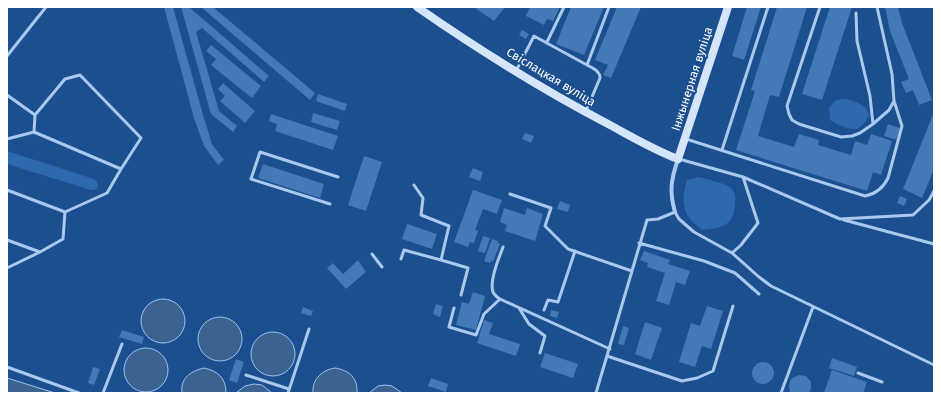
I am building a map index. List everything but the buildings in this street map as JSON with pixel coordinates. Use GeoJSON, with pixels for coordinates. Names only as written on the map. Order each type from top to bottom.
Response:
{"type":"FeatureCollection","features":[{"type":"Feature","properties":{"kind":"street","name":"Свіслацкая вуліца"},"geometry":{"type":"LineString","coordinates":[[417,7],[516,71],[585,112],[664,154],[678,159]]}},
{"type":"Feature","properties":{"kind":"street","name":"Інжынерная вуліца"},"geometry":{"type":"LineString","coordinates":[[678,159],[686,139],[728,7]]}},
{"type":"Feature","properties":{"kind":"street"},"geometry":{"type":"LineString","coordinates":[[675,212],[671,195],[672,178],[678,159]]}},
{"type":"Feature","properties":{"kind":"lane"},"geometry":{"type":"LineString","coordinates":[[7,56],[46,7]]}},
{"type":"Feature","properties":{"kind":"lane"},"geometry":{"type":"LineString","coordinates":[[547,42],[564,7]]}},
{"type":"Feature","properties":{"kind":"lane"},"geometry":{"type":"LineString","coordinates":[[587,65],[609,7]]}},
{"type":"Feature","properties":{"kind":"lane"},"geometry":{"type":"LineString","coordinates":[[722,150],[768,7]]}},
{"type":"Feature","properties":{"kind":"lane"},"geometry":{"type":"LineString","coordinates":[[820,7],[787,106],[792,120],[799,124],[841,137],[852,136],[873,124],[889,110],[894,101]]}},
{"type":"Feature","properties":{"kind":"lane"},"geometry":{"type":"LineString","coordinates":[[686,139],[865,196],[873,195],[885,185],[888,178],[902,126],[894,101],[892,74],[877,7]]}},
{"type":"Feature","properties":{"kind":"lane"},"geometry":{"type":"LineString","coordinates":[[856,13],[857,40],[870,96],[873,124]]}},
{"type":"Feature","properties":{"kind":"lane"},"geometry":{"type":"LineString","coordinates":[[516,71],[534,36],[598,71],[600,78],[585,112]]}},
{"type":"Feature","properties":{"kind":"lane"},"geometry":{"type":"LineString","coordinates":[[7,190],[65,212],[107,194],[141,138],[80,75],[65,79],[36,115],[34,132]]}},
{"type":"Feature","properties":{"kind":"lane"},"geometry":{"type":"LineString","coordinates":[[7,95],[36,115]]}},
{"type":"Feature","properties":{"kind":"lane"},"geometry":{"type":"LineString","coordinates":[[7,139],[34,132],[121,169]]}},
{"type":"Feature","properties":{"kind":"lane"},"geometry":{"type":"LineString","coordinates":[[330,204],[251,179],[260,152],[338,176]]}},
{"type":"Feature","properties":{"kind":"lane"},"geometry":{"type":"LineString","coordinates":[[678,159],[743,177],[840,219],[934,244]]}},
{"type":"Feature","properties":{"kind":"lane"},"geometry":{"type":"LineString","coordinates":[[732,253],[741,245],[758,223],[743,177]]}},
{"type":"Feature","properties":{"kind":"lane"},"geometry":{"type":"LineString","coordinates":[[414,184],[423,198],[421,215],[449,226],[441,260]]}},
{"type":"Feature","properties":{"kind":"lane"},"geometry":{"type":"LineString","coordinates":[[840,219],[913,215],[929,200],[934,191]]}},
{"type":"Feature","properties":{"kind":"lane"},"geometry":{"type":"LineString","coordinates":[[510,194],[552,208],[545,226],[568,248],[632,271]]}},
{"type":"Feature","properties":{"kind":"lane"},"geometry":{"type":"LineString","coordinates":[[929,200],[934,201]]}},
{"type":"Feature","properties":{"kind":"lane"},"geometry":{"type":"LineString","coordinates":[[7,268],[40,252],[63,238],[65,212]]}},
{"type":"Feature","properties":{"kind":"lane"},"geometry":{"type":"LineString","coordinates":[[596,393],[647,220],[658,219],[675,212],[679,219],[694,232],[732,253],[771,286],[934,365]]}},
{"type":"Feature","properties":{"kind":"lane"},"geometry":{"type":"LineString","coordinates":[[7,240],[40,252]]}},
{"type":"Feature","properties":{"kind":"lane"},"geometry":{"type":"LineString","coordinates":[[640,244],[704,261],[735,273],[759,294]]}},
{"type":"Feature","properties":{"kind":"lane"},"geometry":{"type":"LineString","coordinates":[[503,247],[492,284],[492,292],[494,296],[610,349]]}},
{"type":"Feature","properties":{"kind":"lane"},"geometry":{"type":"LineString","coordinates":[[401,259],[404,250],[468,268],[461,295]]}},
{"type":"Feature","properties":{"kind":"lane"},"geometry":{"type":"LineString","coordinates":[[544,310],[548,300],[558,302],[576,251]]}},
{"type":"Feature","properties":{"kind":"lane"},"geometry":{"type":"LineString","coordinates":[[372,254],[382,267]]}},
{"type":"Feature","properties":{"kind":"lane"},"geometry":{"type":"LineString","coordinates":[[454,308],[449,327],[476,335],[484,314],[500,299]]}},
{"type":"Feature","properties":{"kind":"lane"},"geometry":{"type":"LineString","coordinates":[[608,356],[682,381],[697,378],[713,371],[732,306]]}},
{"type":"Feature","properties":{"kind":"lane"},"geometry":{"type":"LineString","coordinates":[[781,393],[812,307]]}},
{"type":"Feature","properties":{"kind":"lane"},"geometry":{"type":"LineString","coordinates":[[519,308],[529,324],[545,336],[540,352]]}},
{"type":"Feature","properties":{"kind":"lane"},"geometry":{"type":"LineString","coordinates":[[246,375],[288,391],[309,330]]}},
{"type":"Feature","properties":{"kind":"lane"},"geometry":{"type":"LineString","coordinates":[[103,393],[122,344]]}},
{"type":"Feature","properties":{"kind":"lane"},"geometry":{"type":"LineString","coordinates":[[7,367],[79,393]]}},
{"type":"Feature","properties":{"kind":"lane"},"geometry":{"type":"LineString","coordinates":[[858,373],[882,382]]}},
{"type":"Feature","properties":{"kind":"shaded area"},"geometry":{"type":"Polygon","coordinates":[[[846,99],[857,102],[868,111],[869,115],[864,124],[857,129],[843,127],[830,120],[829,108],[836,100],[846,99]]]}},
{"type":"Feature","properties":{"kind":"shaded area"},"geometry":{"type":"Polygon","coordinates":[[[7,151],[94,179],[97,182],[98,187],[95,190],[91,190],[7,164],[7,151]]]}},
{"type":"Feature","properties":{"kind":"shaded area"},"geometry":{"type":"Polygon","coordinates":[[[698,177],[724,184],[731,188],[735,195],[733,216],[730,221],[721,227],[702,230],[687,215],[684,205],[684,195],[687,180],[698,177]]]}},
{"type":"Feature","properties":{"kind":"shaded area"},"geometry":{"type":"Polygon","coordinates":[[[163,299],[175,303],[181,309],[185,321],[181,333],[175,339],[163,343],[151,339],[145,333],[141,321],[145,309],[151,303],[163,299]]]}},
{"type":"Feature","properties":{"kind":"shaded area"},"geometry":{"type":"Polygon","coordinates":[[[220,317],[232,321],[238,327],[242,339],[238,351],[232,357],[220,361],[208,357],[202,351],[198,339],[202,327],[208,321],[220,317]]]}},
{"type":"Feature","properties":{"kind":"shaded area"},"geometry":{"type":"Polygon","coordinates":[[[273,332],[285,336],[291,342],[295,354],[291,366],[285,372],[273,376],[261,372],[255,366],[251,354],[255,342],[261,336],[273,332]]]}},
{"type":"Feature","properties":{"kind":"shaded area"},"geometry":{"type":"Polygon","coordinates":[[[146,348],[158,352],[164,358],[168,370],[164,382],[158,388],[146,392],[134,388],[128,382],[124,370],[128,358],[134,352],[146,348]]]}},
{"type":"Feature","properties":{"kind":"shaded area"},"geometry":{"type":"Polygon","coordinates":[[[204,368],[217,373],[223,379],[226,393],[182,393],[183,383],[187,376],[204,368]]]}},
{"type":"Feature","properties":{"kind":"shaded area"},"geometry":{"type":"Polygon","coordinates":[[[335,368],[340,369],[352,376],[356,383],[357,393],[313,393],[316,379],[322,373],[335,368]]]}},
{"type":"Feature","properties":{"kind":"shaded area"},"geometry":{"type":"Polygon","coordinates":[[[7,378],[55,393],[7,393],[7,378]]]}},
{"type":"Feature","properties":{"kind":"shaded area"},"geometry":{"type":"Polygon","coordinates":[[[254,384],[262,385],[272,393],[236,393],[245,386],[254,384]]]}},
{"type":"Feature","properties":{"kind":"shaded area"},"geometry":{"type":"Polygon","coordinates":[[[378,386],[392,386],[402,393],[369,393],[378,386]]]}}]}
